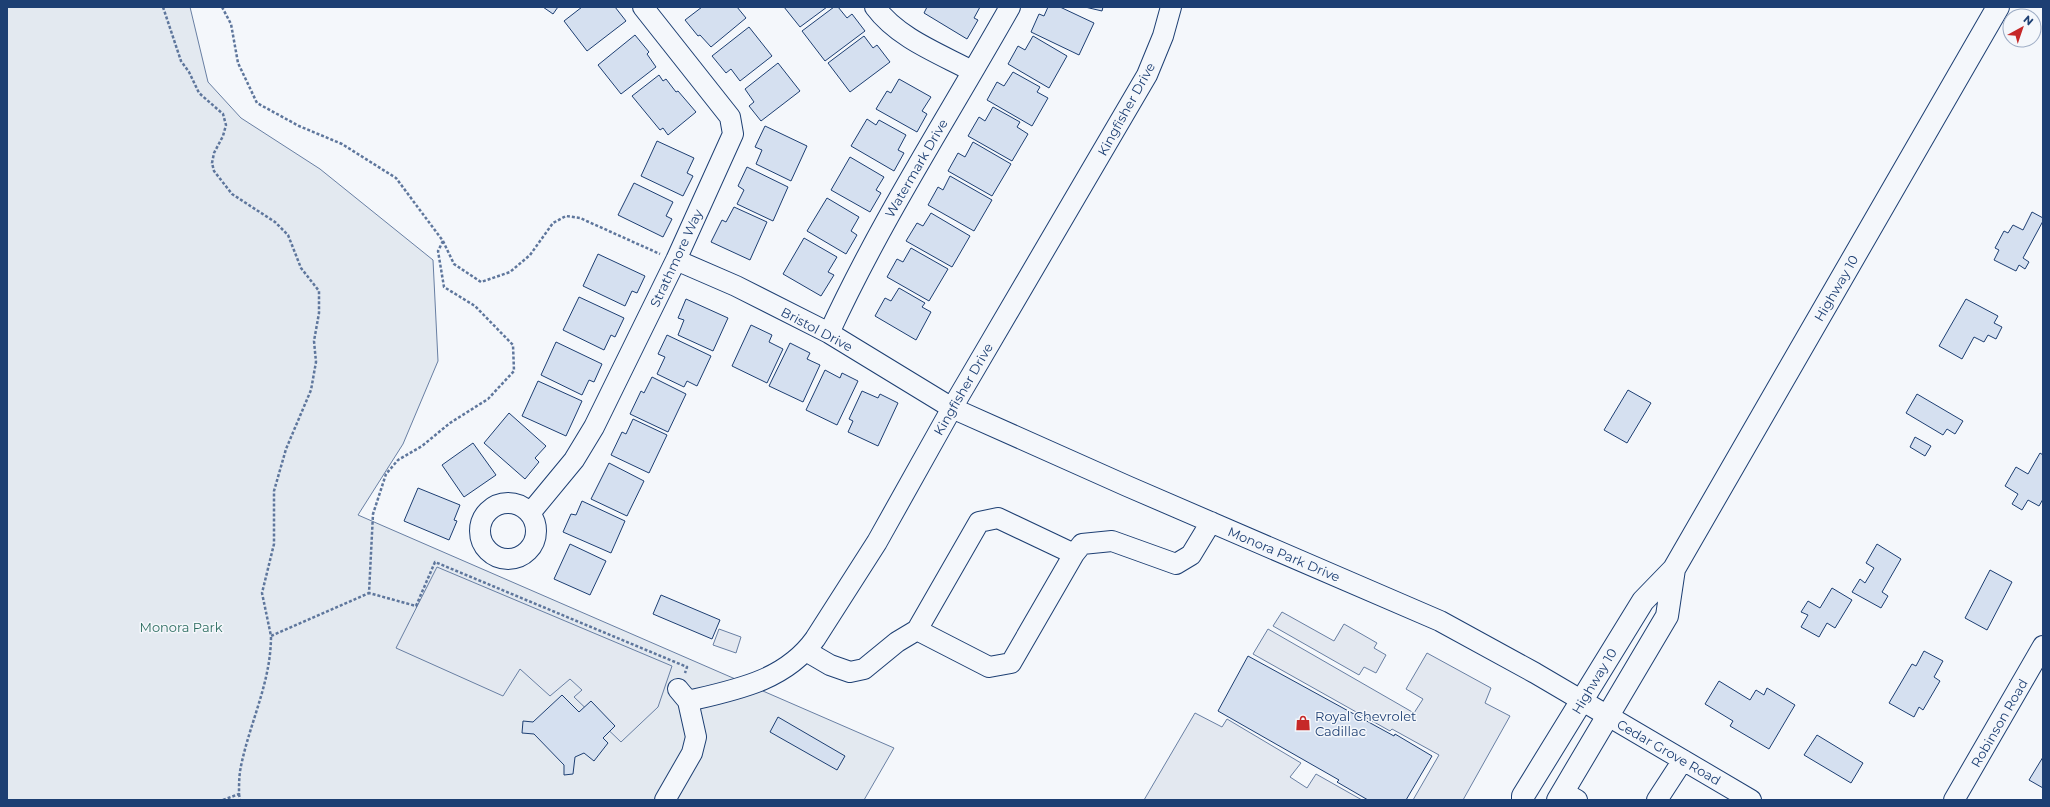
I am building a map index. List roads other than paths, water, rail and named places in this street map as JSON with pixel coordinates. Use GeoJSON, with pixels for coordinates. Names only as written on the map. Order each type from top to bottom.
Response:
{"type":"FeatureCollection","features":[{"type":"Feature","properties":{"kind":"highway","name":"Highway 10"},"geometry":{"type":"LineString","coordinates":[[1523,800],[1524,796],[1643,601],[1674,569],[1998,7]]}},
{"type":"Feature","properties":{"kind":"highway","name":"Highway 10"},"geometry":{"type":"LineString","coordinates":[[1566,797],[1607,716],[1667,616],[1674,569]]}},
{"type":"Feature","properties":{"kind":"street","name":"Strathmore Way"},"geometry":{"type":"LineString","coordinates":[[531,512],[574,460],[594,427],[676,260],[731,141],[733,124],[730,117],[643,7]]}},
{"type":"Feature","properties":{"kind":"street"},"geometry":{"type":"LineString","coordinates":[[875,7],[884,20],[900,32],[972,71]]}},
{"type":"Feature","properties":{"kind":"street","name":"Watermark Drive"},"geometry":{"type":"LineString","coordinates":[[828,333],[859,268],[907,181],[1010,7]]}},
{"type":"Feature","properties":{"kind":"street","name":"Kingfisher Drive"},"geometry":{"type":"LineString","coordinates":[[665,800],[692,753],[696,737],[683,695],[746,686],[776,674],[793,663],[806,651],[877,542],[952,408],[1147,75],[1163,36],[1171,7]]}},
{"type":"Feature","properties":{"kind":"street","name":"Bristol Drive"},"geometry":{"type":"LineString","coordinates":[[676,260],[736,286],[828,333],[952,408]]}},
{"type":"Feature","properties":{"kind":"street","name":"Monora Park Drive"},"geometry":{"type":"LineString","coordinates":[[952,408],[1440,621],[1521,665],[1607,716]]}},
{"type":"Feature","properties":{"kind":"street"},"geometry":{"type":"LineString","coordinates":[[806,651],[830,665],[850,672],[864,669],[897,642],[917,630],[979,522],[998,518],[1074,554]]}},
{"type":"Feature","properties":{"kind":"street"},"geometry":{"type":"LineString","coordinates":[[917,630],[989,667],[1011,663],[1074,554],[1082,544],[1112,542],[1176,564],[1192,555],[1211,522]]}},
{"type":"Feature","properties":{"kind":"street","name":"Robinson Road"},"geometry":{"type":"LineString","coordinates":[[1954,800],[2043,646]]}},
{"type":"Feature","properties":{"kind":"street","name":"Cedar Grove Road"},"geometry":{"type":"LineString","coordinates":[[1607,716],[1752,800]]}},
{"type":"Feature","properties":{"kind":"street"},"geometry":{"type":"LineString","coordinates":[[1657,800],[1683,760]]}},
{"type":"Feature","properties":{"kind":"place","name":"Royal Chevrolet Cadillac"},"geometry":{"type":"Point","coordinates":[1303,723]}},
{"type":"Feature","properties":{"kind":"park label","name":"Monora Park"},"geometry":{"type":"Point","coordinates":[181,627]}}]}
